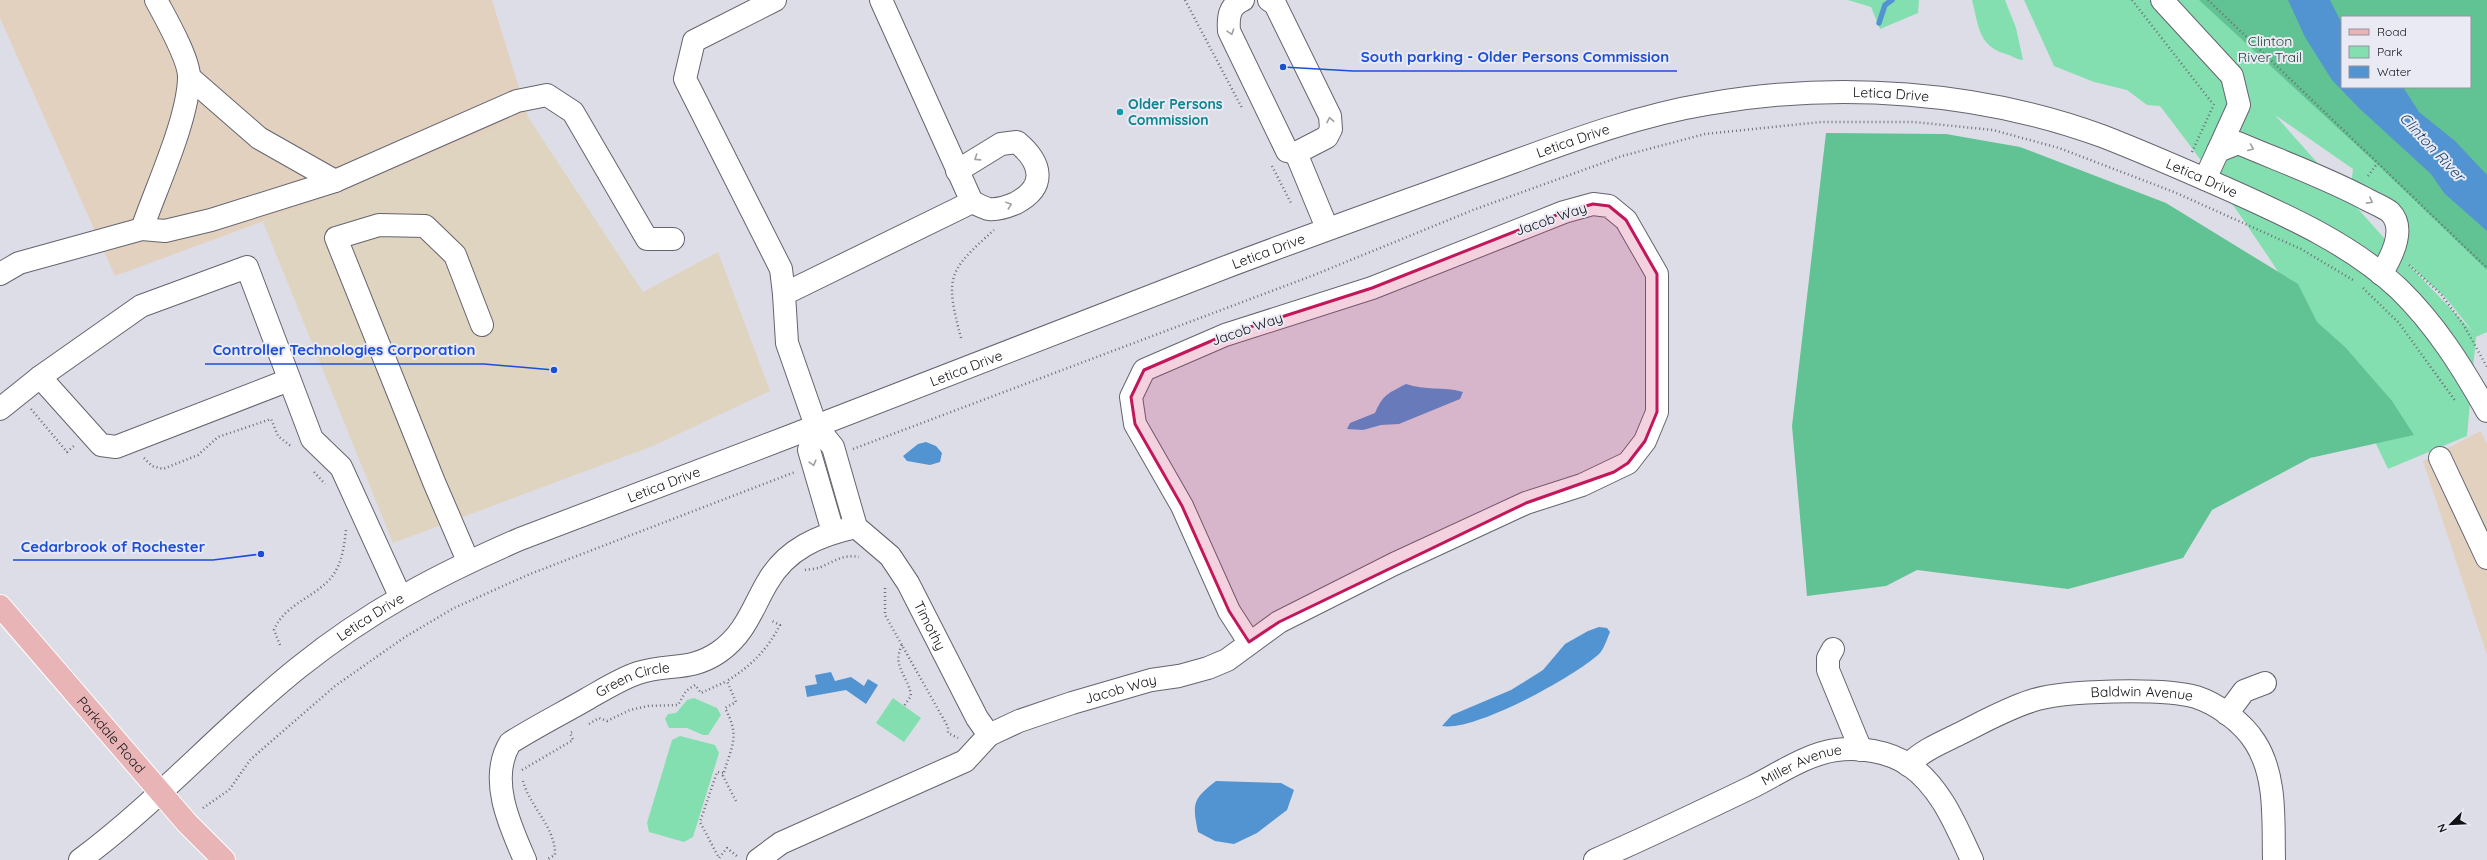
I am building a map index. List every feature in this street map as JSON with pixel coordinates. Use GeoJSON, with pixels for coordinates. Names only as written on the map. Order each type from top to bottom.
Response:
{"type":"FeatureCollection","features":[{"type":"Feature","properties":{"kind":"main road","name":"Parkdale Road"},"geometry":{"type":"LineString","coordinates":[[0,606],[186,823],[224,860]]}},
{"type":"Feature","properties":{"kind":"street"},"geometry":{"type":"LineString","coordinates":[[142,229],[181,121],[189,77],[175,35],[156,0]]}},
{"type":"Feature","properties":{"kind":"street"},"geometry":{"type":"LineString","coordinates":[[173,0],[175,35]]}},
{"type":"Feature","properties":{"kind":"street"},"geometry":{"type":"LineString","coordinates":[[775,0],[694,41],[685,80],[781,269],[784,294],[786,343],[816,426],[833,447],[856,527],[833,532],[809,450],[816,426]]}},
{"type":"Feature","properties":{"kind":"street"},"geometry":{"type":"LineString","coordinates":[[1243,0],[1232,8],[1228,17],[1230,31],[1287,151],[1296,153],[1327,137],[1331,129],[1330,116],[1275,4],[1269,0]]}},
{"type":"Feature","properties":{"kind":"street"},"geometry":{"type":"LineString","coordinates":[[2162,0],[2232,76],[2239,105],[2205,179]]}},
{"type":"Feature","properties":{"kind":"street"},"geometry":{"type":"LineString","coordinates":[[885,1],[958,171],[972,202],[990,209],[1008,207],[1027,197],[1037,184],[1037,164],[1029,152],[1017,142],[1001,144],[958,171]]}},
{"type":"Feature","properties":{"kind":"street"},"geometry":{"type":"LineString","coordinates":[[189,77],[259,138],[335,181]]}},
{"type":"Feature","properties":{"kind":"street","name":"Letica Drive"},"geometry":{"type":"LineString","coordinates":[[80,860],[160,792],[297,669],[329,644],[400,596],[468,561],[520,539],[1328,228],[1571,141],[1645,117],[1709,103],[1779,94],[1859,92],[1910,96],[1988,106],[2098,135],[2205,179],[2301,224],[2349,250],[2381,274],[2400,291],[2433,326],[2464,371],[2487,411]]}},
{"type":"Feature","properties":{"kind":"street"},"geometry":{"type":"LineString","coordinates":[[0,274],[19,263],[142,229],[164,231],[211,220],[335,181],[518,101],[547,95],[573,112],[647,239],[673,240]]}},
{"type":"Feature","properties":{"kind":"street"},"geometry":{"type":"LineString","coordinates":[[2218,151],[2238,143],[2354,193],[2390,212],[2397,226],[2392,253],[2381,274]]}},
{"type":"Feature","properties":{"kind":"street"},"geometry":{"type":"LineString","coordinates":[[1296,153],[1328,228]]}},
{"type":"Feature","properties":{"kind":"street"},"geometry":{"type":"LineString","coordinates":[[784,294],[972,202]]}},
{"type":"Feature","properties":{"kind":"street","name":"Jacob Way"},"geometry":{"type":"LineString","coordinates":[[984,741],[1019,721],[1072,703],[1151,680],[1179,676],[1208,668],[1227,660],[1249,642],[1279,622],[1394,564],[1526,503],[1582,485],[1628,463],[1645,441],[1657,412],[1656,274],[1626,220],[1609,206],[1593,204],[1564,212],[1372,288],[1225,335],[1144,370],[1131,397],[1135,424],[1182,506],[1229,611],[1249,642]]}},
{"type":"Feature","properties":{"kind":"street"},"geometry":{"type":"LineString","coordinates":[[468,561],[434,482],[336,238],[379,225],[425,226],[455,254],[482,324]]}},
{"type":"Feature","properties":{"kind":"street"},"geometry":{"type":"LineString","coordinates":[[0,409],[40,377],[141,306],[247,267],[312,439],[341,467],[400,596]]}},
{"type":"Feature","properties":{"kind":"street"},"geometry":{"type":"LineString","coordinates":[[40,377],[101,445],[116,447],[289,380]]}},
{"type":"Feature","properties":{"kind":"street"},"geometry":{"type":"LineString","coordinates":[[2440,458],[2487,558]]}},
{"type":"Feature","properties":{"kind":"street","name":"Timothy"},"geometry":{"type":"LineString","coordinates":[[856,527],[890,556],[908,583],[977,718],[984,741]]}},
{"type":"Feature","properties":{"kind":"street","name":"Green Circle"},"geometry":{"type":"LineString","coordinates":[[525,860],[506,811],[502,789],[502,756],[510,743],[638,673],[688,666],[720,651],[748,622],[767,584],[779,566],[807,542],[833,532]]}},
{"type":"Feature","properties":{"kind":"street"},"geometry":{"type":"LineString","coordinates":[[1833,649],[1828,658],[1828,670],[1861,750]]}},
{"type":"Feature","properties":{"kind":"street"},"geometry":{"type":"LineString","coordinates":[[2227,714],[2244,692],[2265,683]]}},
{"type":"Feature","properties":{"kind":"street","name":"Baldwin Avenue"},"geometry":{"type":"LineString","coordinates":[[1908,765],[1926,750],[2031,700],[2053,696],[2158,692],[2196,697],[2227,714],[2255,741],[2263,756],[2272,797],[2274,860]]}},
{"type":"Feature","properties":{"kind":"street"},"geometry":{"type":"LineString","coordinates":[[758,860],[781,843],[965,761],[984,741]]}},
{"type":"Feature","properties":{"kind":"street","name":"Miller Avenue"},"geometry":{"type":"LineString","coordinates":[[1595,860],[1639,851],[1816,756],[1834,751],[1861,750],[1877,752],[1908,765],[1922,776],[1938,794],[1972,860]]}},
{"type":"Feature","properties":{"kind":"path"},"geometry":{"type":"LineString","coordinates":[[1185,0],[1244,112]]}},
{"type":"Feature","properties":{"kind":"path"},"geometry":{"type":"LineString","coordinates":[[2132,0],[2214,104]]}},
{"type":"Feature","properties":{"kind":"path"},"geometry":{"type":"LineString","coordinates":[[2208,0],[2487,268]]}},
{"type":"Feature","properties":{"kind":"path"},"geometry":{"type":"LineString","coordinates":[[836,456],[1314,275],[1474,210],[1622,156],[1705,134],[1821,122],[1914,122],[1993,130],[2059,148],[2181,195],[2301,248],[2360,284],[2399,323],[2456,402]]}},
{"type":"Feature","properties":{"kind":"path"},"geometry":{"type":"LineString","coordinates":[[1269,161],[1291,203]]}},
{"type":"Feature","properties":{"kind":"path"},"geometry":{"type":"LineString","coordinates":[[2392,253],[2441,294],[2463,324],[2487,367]]}},
{"type":"Feature","properties":{"kind":"path"},"geometry":{"type":"LineString","coordinates":[[27,404],[67,452],[79,442]]}},
{"type":"Feature","properties":{"kind":"path"},"geometry":{"type":"LineString","coordinates":[[140,455],[152,466],[163,469],[198,455],[218,437],[270,419],[278,436],[296,452]]}},
{"type":"Feature","properties":{"kind":"path"},"geometry":{"type":"LineString","coordinates":[[203,808],[229,790],[251,759],[335,686],[405,637],[454,608],[530,574],[813,465]]}},
{"type":"Feature","properties":{"kind":"path"},"geometry":{"type":"LineString","coordinates":[[311,468],[326,485]]}},
{"type":"Feature","properties":{"kind":"path"},"geometry":{"type":"LineString","coordinates":[[280,645],[274,630],[278,619],[330,578],[342,556],[347,527]]}},
{"type":"Feature","properties":{"kind":"path"},"geometry":{"type":"LineString","coordinates":[[779,566],[799,571],[821,568],[831,561],[849,555],[863,558]]}},
{"type":"Feature","properties":{"kind":"path"},"geometry":{"type":"LineString","coordinates":[[883,582],[886,600],[885,615],[948,727],[948,733],[984,741]]}},
{"type":"Feature","properties":{"kind":"path"},"geometry":{"type":"LineString","coordinates":[[587,724],[599,718],[607,721],[630,710],[648,706],[678,706],[686,690],[695,685],[701,693],[727,681],[749,667],[769,645],[780,625],[765,618]]}},
{"type":"Feature","properties":{"kind":"path"},"geometry":{"type":"LineString","coordinates":[[902,645],[898,655],[900,668],[911,696],[904,706]]}},
{"type":"Feature","properties":{"kind":"path"},"geometry":{"type":"LineString","coordinates":[[727,681],[736,702],[725,708],[734,725],[735,737],[723,773],[736,801]]}},
{"type":"Feature","properties":{"kind":"path"},"geometry":{"type":"LineString","coordinates":[[520,772],[528,764],[574,740],[570,733],[576,730]]}},
{"type":"Feature","properties":{"kind":"path"},"geometry":{"type":"LineString","coordinates":[[723,773],[717,772],[700,822],[718,859],[727,848],[741,860]]}},
{"type":"Feature","properties":{"kind":"path"},"geometry":{"type":"LineString","coordinates":[[522,779],[526,792],[556,844],[555,855],[546,860]]}},
{"type":"Feature","properties":{"kind":"highlighted area"},"geometry":{"type":"Polygon","coordinates":[[[1593,204],[1609,206],[1626,220],[1657,274],[1657,412],[1645,441],[1628,463],[1614,472],[1526,503],[1279,622],[1249,642],[1229,611],[1182,506],[1135,424],[1131,397],[1144,370],[1225,335],[1372,288],[1564,212],[1593,204]]]}},
{"type":"Feature","properties":{"kind":"shaded area"},"geometry":{"type":"Polygon","coordinates":[[[0,0],[492,0],[528,117],[313,203],[115,276],[0,18],[0,0]]]}},
{"type":"Feature","properties":{"kind":"shaded area"},"geometry":{"type":"Polygon","coordinates":[[[528,117],[643,292],[718,252],[770,391],[653,446],[393,543],[263,222],[528,117]]]}},
{"type":"Feature","properties":{"kind":"shaded area"},"geometry":{"type":"Polygon","coordinates":[[[2481,431],[2487,444],[2487,655],[2423,461],[2481,431]]]}},
{"type":"Feature","properties":{"kind":"green space"},"geometry":{"type":"Polygon","coordinates":[[[1848,0],[1919,0],[1918,13],[1880,29],[1871,7],[1848,0]]]}},
{"type":"Feature","properties":{"kind":"green space"},"geometry":{"type":"Polygon","coordinates":[[[1972,0],[2005,0],[2016,28],[2023,60],[1991,47],[1982,35],[1972,0]]]}},
{"type":"Feature","properties":{"kind":"green space","name":"Clinton River Trail"},"geometry":{"type":"Polygon","coordinates":[[[2024,0],[2487,0],[2487,332],[2476,337],[2467,436],[2388,469],[2351,393],[2303,311],[2258,241],[2160,106],[2147,105],[2127,90],[2094,82],[2054,66],[2024,0]],[[2275,115],[2400,256],[2405,218],[2351,185],[2353,169],[2275,115]],[[2406,262],[2473,332],[2446,298],[2406,262]]]}},
{"type":"Feature","properties":{"kind":"green space","name":"Clinton River Trail"},"geometry":{"type":"Polygon","coordinates":[[[2199,0],[2487,0],[2487,270],[2377,164],[2199,0]]]}},
{"type":"Feature","properties":{"kind":"green space"},"geometry":{"type":"Polygon","coordinates":[[[1826,133],[1946,134],[2020,147],[2166,203],[2298,284],[2317,322],[2346,348],[2392,401],[2414,435],[2310,458],[2212,510],[2183,558],[2068,589],[1917,570],[1886,586],[1807,596],[1792,426],[1826,133]]]}},
{"type":"Feature","properties":{"kind":"green space"},"geometry":{"type":"Polygon","coordinates":[[[694,698],[717,708],[721,715],[708,735],[703,735],[687,728],[669,728],[665,719],[668,714],[676,713],[687,700],[694,698]]]}},
{"type":"Feature","properties":{"kind":"green space"},"geometry":{"type":"Polygon","coordinates":[[[893,698],[921,718],[904,742],[876,723],[893,698]]]}},
{"type":"Feature","properties":{"kind":"green space"},"geometry":{"type":"Polygon","coordinates":[[[680,736],[715,745],[719,753],[693,837],[684,842],[649,832],[647,823],[672,740],[680,736]]]}},
{"type":"Feature","properties":{"kind":"water","name":"Clinton River"},"geometry":{"type":"Polygon","coordinates":[[[2288,0],[2330,0],[2341,22],[2341,88],[2404,88],[2419,112],[2455,141],[2487,175],[2487,231],[2444,193],[2431,174],[2359,108],[2332,80],[2305,37],[2288,0]]]}},
{"type":"Feature","properties":{"kind":"water"},"geometry":{"type":"Polygon","coordinates":[[[1406,384],[1463,392],[1460,399],[1399,424],[1381,425],[1363,430],[1347,429],[1350,423],[1375,413],[1387,395],[1406,384]]]}},
{"type":"Feature","properties":{"kind":"water"},"geometry":{"type":"Polygon","coordinates":[[[926,442],[936,446],[942,453],[940,462],[930,465],[907,461],[903,456],[918,444],[926,442]]]}},
{"type":"Feature","properties":{"kind":"water"},"geometry":{"type":"Polygon","coordinates":[[[1599,627],[1607,628],[1610,632],[1599,654],[1568,676],[1523,701],[1477,721],[1457,726],[1442,726],[1452,715],[1511,690],[1543,670],[1565,644],[1588,631],[1599,627]]]}},
{"type":"Feature","properties":{"kind":"water"},"geometry":{"type":"Polygon","coordinates":[[[831,672],[835,681],[851,677],[864,686],[868,679],[878,685],[866,704],[846,690],[807,697],[805,686],[817,684],[815,675],[831,672]]]}},
{"type":"Feature","properties":{"kind":"water"},"geometry":{"type":"Polygon","coordinates":[[[1216,781],[1281,783],[1294,790],[1287,810],[1257,833],[1234,844],[1215,841],[1198,832],[1195,814],[1196,802],[1203,792],[1216,781]]]}},
{"type":"Feature","properties":{"kind":"waterway"},"geometry":{"type":"LineString","coordinates":[[1879,23],[1885,5],[1892,0]]}},
{"type":"Feature","properties":{"kind":"place","name":"South parking - Older Persons Commission"},"geometry":{"type":"Point","coordinates":[1283,67]}},
{"type":"Feature","properties":{"kind":"place","name":"Older Persons Commission"},"geometry":{"type":"Point","coordinates":[1120,112]}},
{"type":"Feature","properties":{"kind":"place","name":"Controller Technologies Corporation"},"geometry":{"type":"Point","coordinates":[554,370]}},
{"type":"Feature","properties":{"kind":"place","name":"Cedarbrook of Rochester"},"geometry":{"type":"Point","coordinates":[261,554]}}]}
